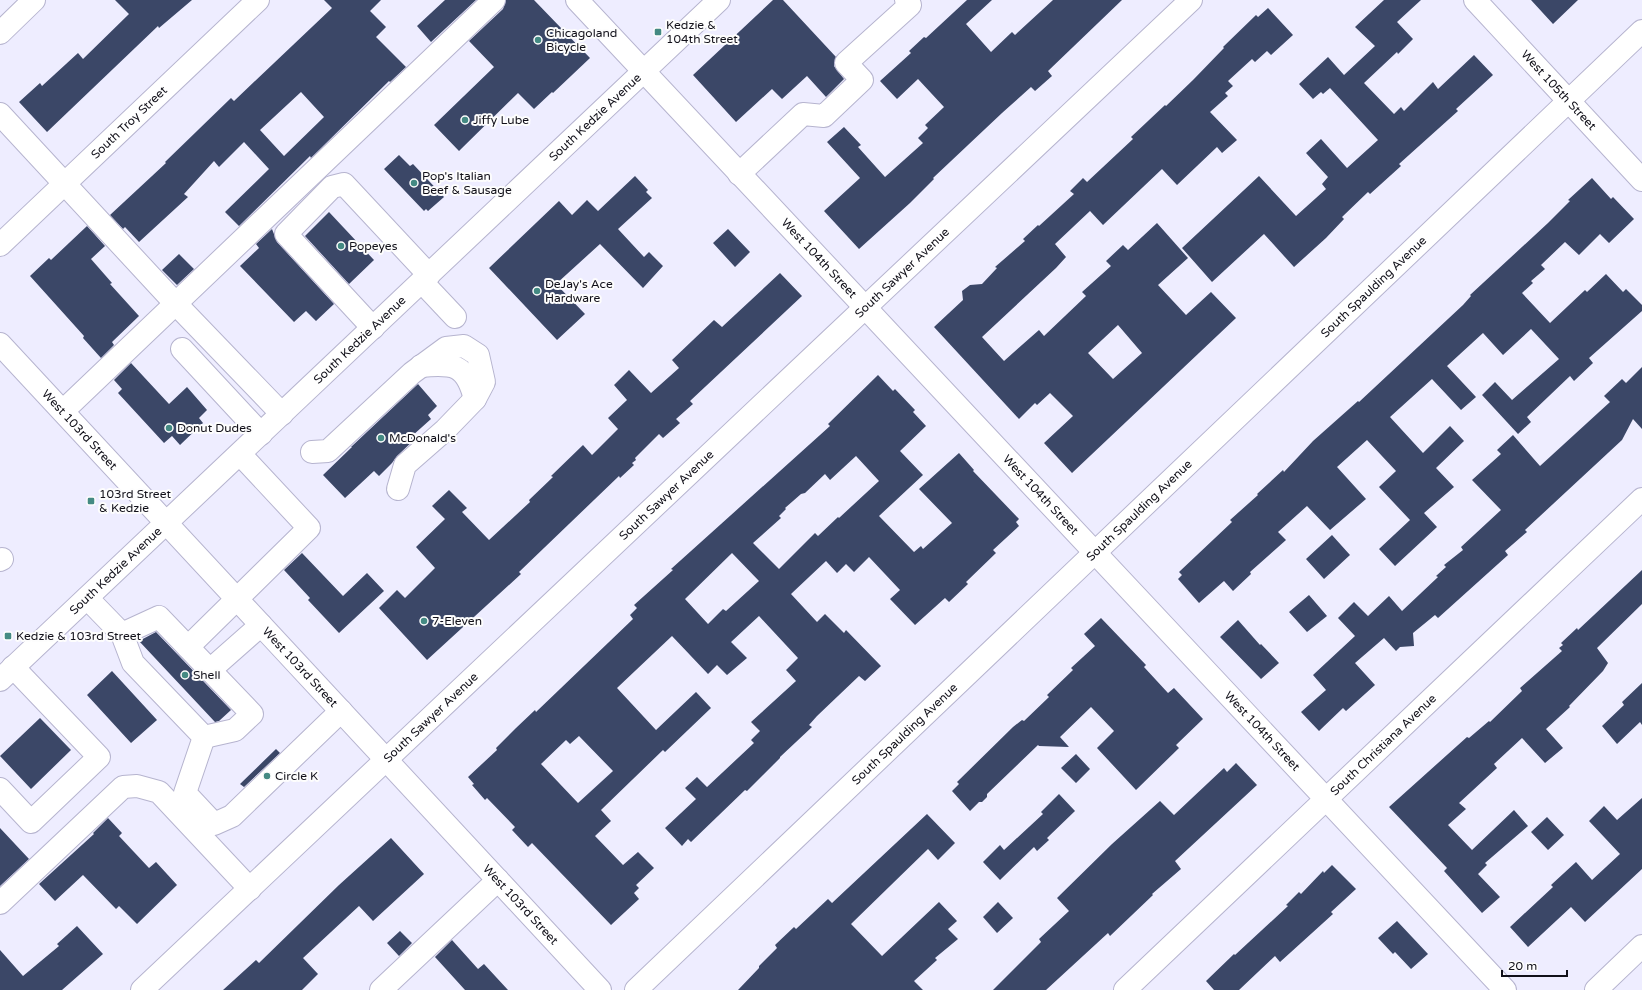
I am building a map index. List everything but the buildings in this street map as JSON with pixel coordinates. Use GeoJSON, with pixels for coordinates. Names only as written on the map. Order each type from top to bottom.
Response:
{"type":"FeatureCollection","features":[{"type":"Feature","properties":{"kind":"street"},"geometry":{"type":"LineString","coordinates":[[0,33],[34,0]]}},
{"type":"Feature","properties":{"kind":"street","name":"South Troy Street"},"geometry":{"type":"LineString","coordinates":[[0,245],[258,0]]}},
{"type":"Feature","properties":{"kind":"street"},"geometry":{"type":"LineString","coordinates":[[64,411],[494,0]]}},
{"type":"Feature","properties":{"kind":"street","name":"West 104th Street"},"geometry":{"type":"LineString","coordinates":[[577,0],[1505,990]]}},
{"type":"Feature","properties":{"kind":"street","name":"South Kedzie Avenue"},"geometry":{"type":"LineString","coordinates":[[7,673],[719,0]]}},
{"type":"Feature","properties":{"kind":"street"},"geometry":{"type":"LineString","coordinates":[[739,174],[803,114],[824,116],[862,80],[846,63],[910,5],[906,0]]}},
{"type":"Feature","properties":{"kind":"street","name":"South Sawyer Avenue"},"geometry":{"type":"LineString","coordinates":[[142,990],[1191,0]]}},
{"type":"Feature","properties":{"kind":"street","name":"West 105th Street"},"geometry":{"type":"LineString","coordinates":[[1475,0],[1642,180]]}},
{"type":"Feature","properties":{"kind":"street","name":"South Spaulding Avenue"},"geometry":{"type":"LineString","coordinates":[[636,990],[1642,31]]}},
{"type":"Feature","properties":{"kind":"street"},"geometry":{"type":"LineString","coordinates":[[0,114],[176,304],[282,414]]}},
{"type":"Feature","properties":{"kind":"street"},"geometry":{"type":"LineString","coordinates":[[373,328],[296,245],[308,218],[326,204],[339,198],[366,208],[425,278],[455,317]]}},
{"type":"Feature","properties":{"kind":"street","name":"West 103rd Street"},"geometry":{"type":"LineString","coordinates":[[0,344],[64,411],[600,990]]}},
{"type":"Feature","properties":{"kind":"street"},"geometry":{"type":"LineString","coordinates":[[182,349],[261,434]]}},
{"type":"Feature","properties":{"kind":"street"},"geometry":{"type":"LineString","coordinates":[[312,452],[328,450],[412,372],[421,366],[444,364],[458,369],[470,382],[475,399],[445,430],[405,465],[398,489]]}},
{"type":"Feature","properties":{"kind":"street"},"geometry":{"type":"LineString","coordinates":[[188,647],[308,528],[240,454]]}},
{"type":"Feature","properties":{"kind":"street","name":"South Christiana Avenue"},"geometry":{"type":"LineString","coordinates":[[1125,990],[1642,499]]}},
{"type":"Feature","properties":{"kind":"street"},"geometry":{"type":"LineString","coordinates":[[86,598],[122,634],[133,663],[204,737]]}},
{"type":"Feature","properties":{"kind":"street"},"geometry":{"type":"LineString","coordinates":[[122,634],[159,617],[252,714],[235,730],[204,737]]}},
{"type":"Feature","properties":{"kind":"street"},"geometry":{"type":"LineString","coordinates":[[210,670],[261,625]]}},
{"type":"Feature","properties":{"kind":"street"},"geometry":{"type":"LineString","coordinates":[[0,789],[31,822],[99,757],[7,673]]}},
{"type":"Feature","properties":{"kind":"street"},"geometry":{"type":"LineString","coordinates":[[204,737],[184,793],[214,824],[232,816],[341,711]]}},
{"type":"Feature","properties":{"kind":"street"},"geometry":{"type":"LineString","coordinates":[[0,903],[123,787],[137,786],[159,792],[250,889]]}},
{"type":"Feature","properties":{"kind":"street"},"geometry":{"type":"LineString","coordinates":[[381,990],[498,880]]}},
{"type":"Feature","properties":{"kind":"street"},"geometry":{"type":"LineString","coordinates":[[1596,990],[1642,946]]}},
{"type":"Feature","properties":{"kind":"place","name":"Kedzie & 104th Street"},"geometry":{"type":"Point","coordinates":[658,32]}},
{"type":"Feature","properties":{"kind":"place","name":"Chicagoland Bicycle"},"geometry":{"type":"Point","coordinates":[538,40]}},
{"type":"Feature","properties":{"kind":"place","name":"Jiffy Lube"},"geometry":{"type":"Point","coordinates":[465,120]}},
{"type":"Feature","properties":{"kind":"place","name":"Pop's Italian Beef & Sausage"},"geometry":{"type":"Point","coordinates":[414,183]}},
{"type":"Feature","properties":{"kind":"place","name":"Popeyes"},"geometry":{"type":"Point","coordinates":[341,246]}},
{"type":"Feature","properties":{"kind":"place","name":"DeJay's Ace Hardware"},"geometry":{"type":"Point","coordinates":[537,291]}},
{"type":"Feature","properties":{"kind":"place","name":"Donut Dudes"},"geometry":{"type":"Point","coordinates":[169,428]}},
{"type":"Feature","properties":{"kind":"place","name":"McDonald's"},"geometry":{"type":"Point","coordinates":[381,438]}},
{"type":"Feature","properties":{"kind":"place","name":"103rd Street & Kedzie"},"geometry":{"type":"Point","coordinates":[91,501]}},
{"type":"Feature","properties":{"kind":"place","name":"7-Eleven"},"geometry":{"type":"Point","coordinates":[424,621]}},
{"type":"Feature","properties":{"kind":"place","name":"Kedzie & 103rd Street"},"geometry":{"type":"Point","coordinates":[8,636]}},
{"type":"Feature","properties":{"kind":"place","name":"Shell"},"geometry":{"type":"Point","coordinates":[185,675]}},
{"type":"Feature","properties":{"kind":"place","name":"Circle K"},"geometry":{"type":"Point","coordinates":[267,776]}}]}
